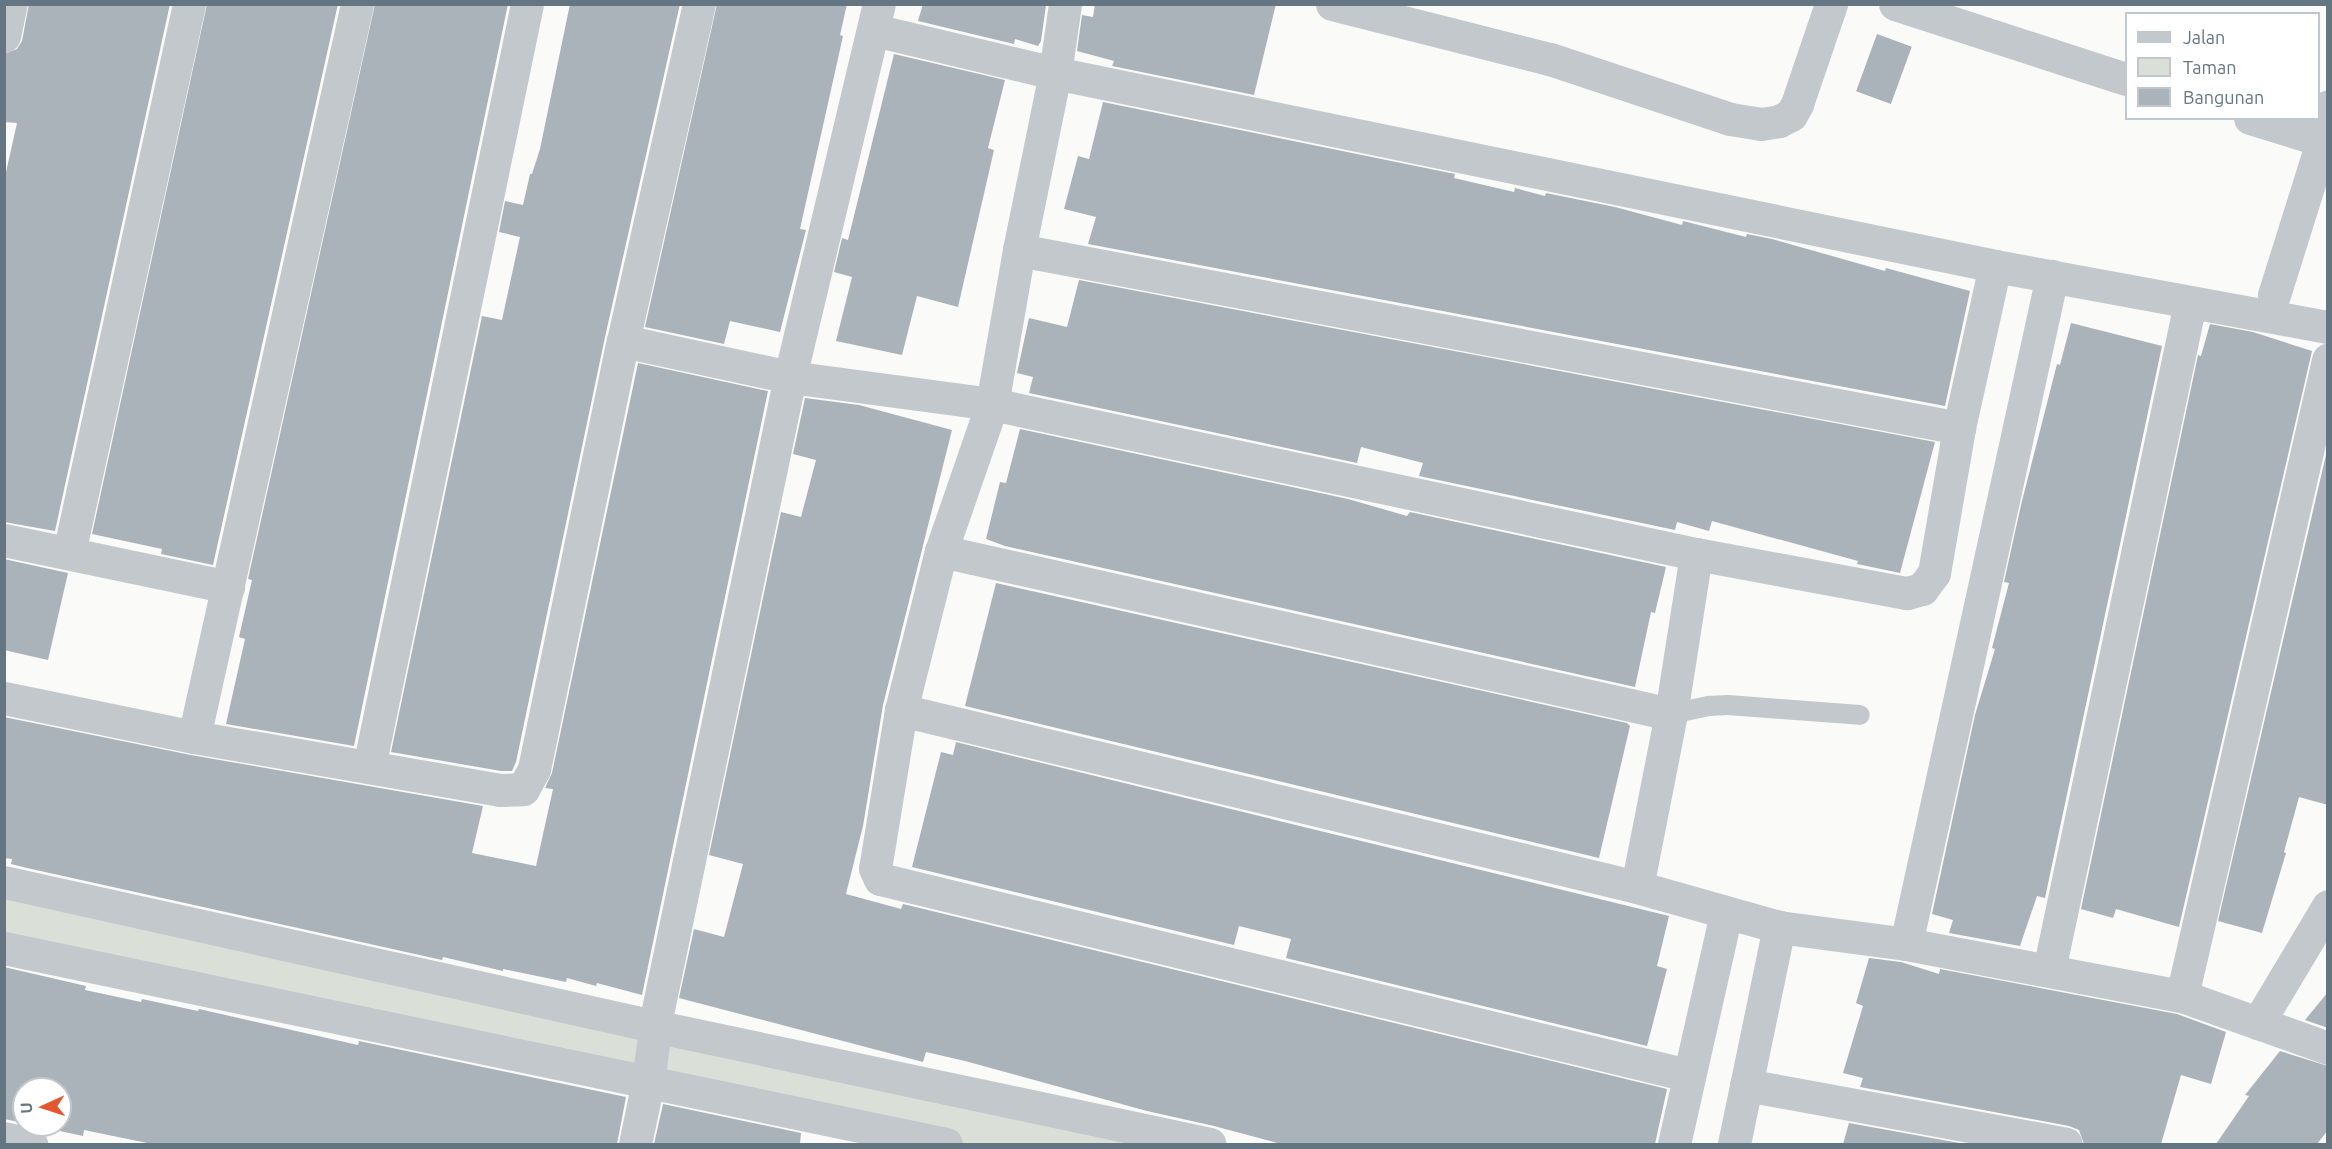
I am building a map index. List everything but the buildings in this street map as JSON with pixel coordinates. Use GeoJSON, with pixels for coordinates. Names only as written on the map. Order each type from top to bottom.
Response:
{"type":"FeatureCollection","features":[{"type":"Feature","properties":{"kind":"street"},"geometry":{"type":"LineString","coordinates":[[4,36],[11,4]]}},
{"type":"Feature","properties":{"kind":"street"},"geometry":{"type":"LineString","coordinates":[[69,553],[189,4]]}},
{"type":"Feature","properties":{"kind":"street"},"geometry":{"type":"LineString","coordinates":[[194,738],[357,4]]}},
{"type":"Feature","properties":{"kind":"street"},"geometry":{"type":"LineString","coordinates":[[369,767],[527,4]]}},
{"type":"Feature","properties":{"kind":"street"},"geometry":{"type":"LineString","coordinates":[[4,698],[194,738],[500,790],[523,789],[534,769],[623,341],[699,4]]}},
{"type":"Feature","properties":{"kind":"street"},"geometry":{"type":"LineString","coordinates":[[1065,4],[1055,73],[1019,250],[992,404],[941,552],[902,710],[874,868],[880,879],[1688,1075]]}},
{"type":"Feature","properties":{"kind":"street"},"geometry":{"type":"LineString","coordinates":[[1332,4],[1550,59],[1730,118],[1761,124],[1779,121],[1791,115],[1797,104],[1831,4]]}},
{"type":"Feature","properties":{"kind":"street"},"geometry":{"type":"LineString","coordinates":[[1895,4],[2125,78]]}},
{"type":"Feature","properties":{"kind":"street"},"geometry":{"type":"LineString","coordinates":[[635,1144],[648,1082],[654,1026],[790,377],[877,17],[1055,73],[1995,266],[2328,327]]}},
{"type":"Feature","properties":{"kind":"street"},"geometry":{"type":"LineString","coordinates":[[2274,295],[2325,142],[2328,106]]}},
{"type":"Feature","properties":{"kind":"street"},"geometry":{"type":"LineString","coordinates":[[2256,120],[2325,142]]}},
{"type":"Feature","properties":{"kind":"street"},"geometry":{"type":"LineString","coordinates":[[1019,250],[1959,428]]}},
{"type":"Feature","properties":{"kind":"street"},"geometry":{"type":"LineString","coordinates":[[623,341],[790,377],[992,404],[1696,554],[1906,593],[1922,589],[1934,573],[1959,428],[1995,266]]}},
{"type":"Feature","properties":{"kind":"street"},"geometry":{"type":"LineString","coordinates":[[1906,944],[2052,276]]}},
{"type":"Feature","properties":{"kind":"street"},"geometry":{"type":"LineString","coordinates":[[2049,970],[2190,303]]}},
{"type":"Feature","properties":{"kind":"street"},"geometry":{"type":"LineString","coordinates":[[2182,996],[2328,360]]}},
{"type":"Feature","properties":{"kind":"street"},"geometry":{"type":"LineString","coordinates":[[4,540],[228,587]]}},
{"type":"Feature","properties":{"kind":"street"},"geometry":{"type":"LineString","coordinates":[[941,552],[1671,714]]}},
{"type":"Feature","properties":{"kind":"street"},"geometry":{"type":"LineString","coordinates":[[1637,887],[1671,714],[1696,554]]}},
{"type":"Feature","properties":{"kind":"street"},"geometry":{"type":"LineString","coordinates":[[902,710],[1637,887],[1726,914],[1779,927],[1906,944],[2182,996],[2328,1048]]}},
{"type":"Feature","properties":{"kind":"street"},"geometry":{"type":"LineString","coordinates":[[4,882],[1149,1138],[1210,1144]]}},
{"type":"Feature","properties":{"kind":"street"},"geometry":{"type":"LineString","coordinates":[[2258,1023],[2328,906]]}},
{"type":"Feature","properties":{"kind":"street"},"geometry":{"type":"LineString","coordinates":[[1674,1144],[1726,914]]}},
{"type":"Feature","properties":{"kind":"street"},"geometry":{"type":"LineString","coordinates":[[1734,1144],[1779,927]]}},
{"type":"Feature","properties":{"kind":"street"},"geometry":{"type":"LineString","coordinates":[[4,948],[946,1144]]}},
{"type":"Feature","properties":{"kind":"street"},"geometry":{"type":"LineString","coordinates":[[1746,1085],[2066,1144]]}},
{"type":"Feature","properties":{"kind":"street"},"geometry":{"type":"LineString","coordinates":[[4,1138],[31,1144]]}},
{"type":"Feature","properties":{"kind":"lane"},"geometry":{"type":"LineString","coordinates":[[1671,714],[1709,706],[1728,705],[1860,715]]}},
{"type":"Feature","properties":{"kind":"green space"},"geometry":{"type":"Polygon","coordinates":[[[5,882],[1210,1144],[946,1144],[5,948],[5,882]]]}}]}
